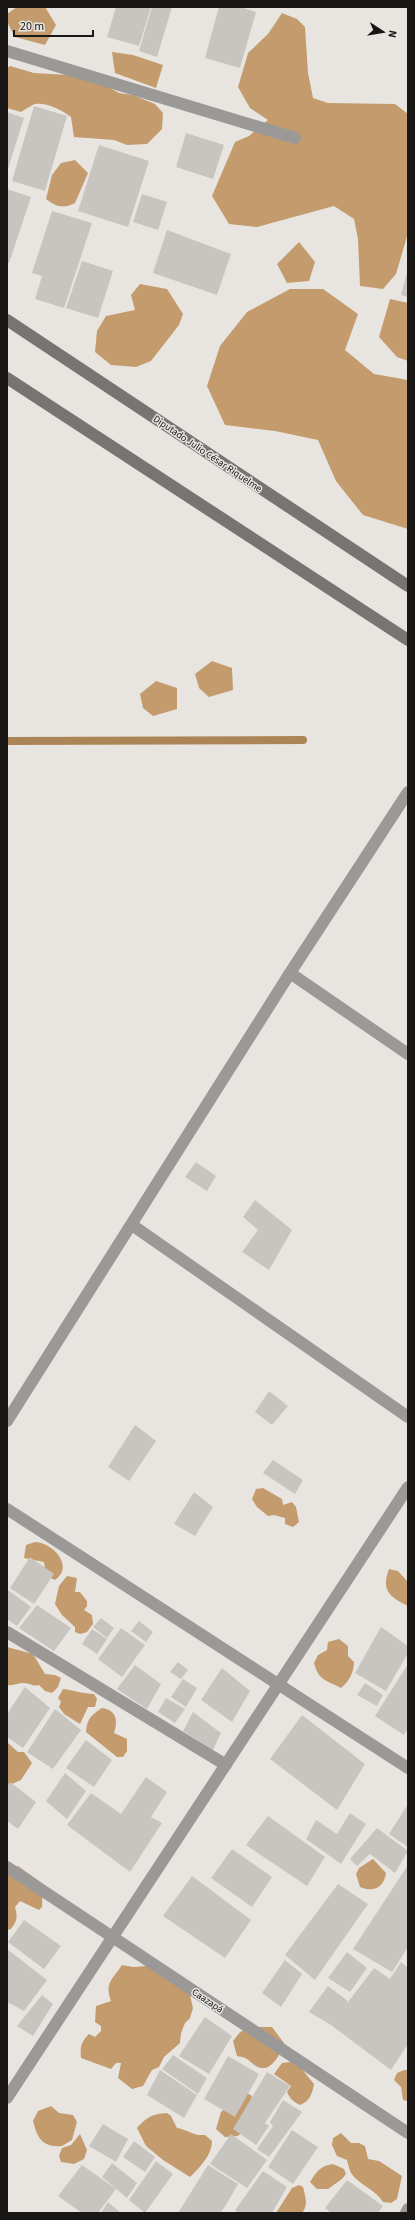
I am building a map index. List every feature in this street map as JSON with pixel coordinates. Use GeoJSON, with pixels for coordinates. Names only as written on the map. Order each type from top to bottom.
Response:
{"type":"FeatureCollection","features":[{"type":"Feature","properties":{"kind":"street"},"geometry":{"type":"LineString","coordinates":[[7,51],[295,138]]}},
{"type":"Feature","properties":{"kind":"street","name":"Diputado Julio César Riquelme"},"geometry":{"type":"LineString","coordinates":[[7,320],[408,586]]}},
{"type":"Feature","properties":{"kind":"street"},"geometry":{"type":"LineString","coordinates":[[7,378],[408,640]]}},
{"type":"Feature","properties":{"kind":"street"},"geometry":{"type":"LineString","coordinates":[[7,1421],[290,973],[408,792]]}},
{"type":"Feature","properties":{"kind":"street"},"geometry":{"type":"LineString","coordinates":[[290,973],[408,1054]]}},
{"type":"Feature","properties":{"kind":"street"},"geometry":{"type":"LineString","coordinates":[[132,1225],[408,1417]]}},
{"type":"Feature","properties":{"kind":"street"},"geometry":{"type":"LineString","coordinates":[[7,2098],[408,1487]]}},
{"type":"Feature","properties":{"kind":"street"},"geometry":{"type":"LineString","coordinates":[[7,1509],[408,1768]]}},
{"type":"Feature","properties":{"kind":"street"},"geometry":{"type":"LineString","coordinates":[[7,1632],[226,1765]]}},
{"type":"Feature","properties":{"kind":"street","name":"Caazapá"},"geometry":{"type":"LineString","coordinates":[[7,1867],[408,2133]]}},
{"type":"Feature","properties":{"kind":"street"},"geometry":{"type":"LineString","coordinates":[[406,2213],[408,2209]]}},
{"type":"Feature","properties":{"kind":"shaded area"},"geometry":{"type":"Polygon","coordinates":[[[17,7],[45,7],[56,25],[45,45],[15,37],[7,22],[7,14],[17,7]]]}},
{"type":"Feature","properties":{"kind":"shaded area"},"geometry":{"type":"Polygon","coordinates":[[[282,13],[297,19],[305,27],[308,73],[313,98],[328,103],[395,104],[408,114],[408,233],[396,274],[383,289],[360,286],[358,239],[354,219],[334,206],[257,227],[229,224],[212,196],[235,142],[249,136],[268,120],[250,108],[238,87],[248,53],[268,34],[282,13]]]}},
{"type":"Feature","properties":{"kind":"shaded area"},"geometry":{"type":"Polygon","coordinates":[[[112,52],[133,55],[163,65],[156,88],[115,73],[112,52]]]}},
{"type":"Feature","properties":{"kind":"shaded area"},"geometry":{"type":"Polygon","coordinates":[[[10,66],[34,73],[69,75],[103,84],[119,93],[133,95],[155,104],[163,113],[162,129],[147,144],[127,145],[114,140],[74,137],[71,117],[54,107],[44,104],[35,104],[21,112],[7,108],[7,68],[10,66]]]}},
{"type":"Feature","properties":{"kind":"shaded area"},"geometry":{"type":"Polygon","coordinates":[[[75,160],[88,173],[75,203],[67,206],[53,204],[46,199],[52,175],[61,163],[75,160]]]}},
{"type":"Feature","properties":{"kind":"shaded area"},"geometry":{"type":"Polygon","coordinates":[[[299,242],[315,262],[309,281],[287,283],[277,264],[299,242]]]}},
{"type":"Feature","properties":{"kind":"shaded area"},"geometry":{"type":"Polygon","coordinates":[[[140,284],[167,289],[183,314],[179,325],[151,361],[136,367],[111,365],[95,352],[97,331],[106,316],[135,310],[131,295],[140,284]]]}},
{"type":"Feature","properties":{"kind":"shaded area"},"geometry":{"type":"Polygon","coordinates":[[[290,289],[323,289],[358,314],[345,350],[374,374],[408,380],[408,529],[363,515],[336,481],[318,440],[275,431],[225,425],[207,386],[220,346],[247,312],[290,289]]]}},
{"type":"Feature","properties":{"kind":"shaded area"},"geometry":{"type":"Polygon","coordinates":[[[390,299],[408,303],[408,361],[397,357],[379,337],[390,299]]]}},
{"type":"Feature","properties":{"kind":"shaded area"},"geometry":{"type":"Polygon","coordinates":[[[212,661],[232,668],[233,690],[209,697],[199,688],[195,674],[212,661]]]}},
{"type":"Feature","properties":{"kind":"shaded area"},"geometry":{"type":"Polygon","coordinates":[[[156,681],[177,688],[177,709],[153,716],[143,708],[140,694],[156,681]]]}},
{"type":"Feature","properties":{"kind":"shaded area"},"geometry":{"type":"Polygon","coordinates":[[[263,1488],[282,1499],[283,1505],[292,1502],[296,1507],[299,1522],[293,1527],[285,1524],[285,1518],[274,1515],[268,1516],[257,1507],[252,1499],[256,1489],[263,1488]]]}},
{"type":"Feature","properties":{"kind":"shaded area"},"geometry":{"type":"Polygon","coordinates":[[[35,1542],[48,1546],[59,1556],[63,1568],[61,1574],[55,1580],[46,1576],[44,1562],[24,1558],[26,1545],[35,1542]]]}},
{"type":"Feature","properties":{"kind":"shaded area"},"geometry":{"type":"Polygon","coordinates":[[[389,1569],[398,1571],[408,1582],[408,1606],[388,1592],[386,1583],[389,1569]]]}},
{"type":"Feature","properties":{"kind":"shaded area"},"geometry":{"type":"Polygon","coordinates":[[[67,1576],[77,1578],[75,1592],[80,1592],[87,1601],[87,1606],[84,1610],[92,1615],[93,1624],[87,1632],[80,1634],[75,1632],[75,1627],[62,1615],[55,1604],[59,1586],[67,1576]]]}},
{"type":"Feature","properties":{"kind":"shaded area"},"geometry":{"type":"Polygon","coordinates":[[[339,1639],[348,1646],[348,1656],[354,1662],[350,1676],[341,1688],[321,1677],[314,1663],[318,1655],[327,1650],[328,1642],[339,1639]]]}},
{"type":"Feature","properties":{"kind":"shaded area"},"geometry":{"type":"Polygon","coordinates":[[[7,1647],[33,1654],[45,1674],[55,1675],[61,1678],[58,1687],[52,1693],[45,1691],[39,1685],[35,1686],[24,1683],[8,1685],[7,1647]]]}},
{"type":"Feature","properties":{"kind":"shaded area"},"geometry":{"type":"Polygon","coordinates":[[[63,1689],[94,1694],[97,1699],[95,1707],[88,1707],[80,1724],[64,1714],[59,1707],[61,1702],[58,1698],[63,1689]]]}},
{"type":"Feature","properties":{"kind":"shaded area"},"geometry":{"type":"Polygon","coordinates":[[[102,1708],[111,1711],[115,1717],[116,1724],[114,1733],[127,1739],[127,1751],[123,1757],[117,1757],[86,1732],[87,1724],[90,1718],[102,1708]]]}},
{"type":"Feature","properties":{"kind":"shaded area"},"geometry":{"type":"Polygon","coordinates":[[[7,1742],[18,1752],[24,1752],[32,1763],[21,1780],[7,1786],[7,1742]]]}},
{"type":"Feature","properties":{"kind":"shaded area"},"geometry":{"type":"Polygon","coordinates":[[[373,1859],[386,1873],[385,1878],[378,1888],[365,1889],[360,1887],[356,1874],[359,1868],[373,1859]]]}},
{"type":"Feature","properties":{"kind":"shaded area"},"geometry":{"type":"Polygon","coordinates":[[[18,1866],[43,1884],[42,1907],[39,1910],[20,1901],[15,1907],[17,1916],[16,1921],[11,1929],[7,1930],[7,1873],[18,1866]]]}},
{"type":"Feature","properties":{"kind":"shaded area"},"geometry":{"type":"Polygon","coordinates":[[[122,1965],[133,1967],[161,1965],[189,1991],[193,2008],[190,2018],[185,2023],[181,2033],[180,2043],[164,2057],[159,2067],[152,2070],[143,2086],[132,2089],[118,2078],[121,2063],[116,2063],[111,2069],[81,2058],[81,2048],[84,2040],[89,2034],[95,2037],[101,2031],[101,2026],[95,2022],[96,2006],[111,2001],[108,1990],[109,1985],[122,1965]]]}},
{"type":"Feature","properties":{"kind":"shaded area"},"geometry":{"type":"Polygon","coordinates":[[[250,2027],[272,2027],[284,2043],[278,2057],[266,2068],[256,2066],[246,2058],[237,2056],[233,2041],[240,2032],[250,2027]]]}},
{"type":"Feature","properties":{"kind":"shaded area"},"geometry":{"type":"Polygon","coordinates":[[[291,2062],[300,2067],[314,2084],[310,2097],[300,2105],[289,2097],[287,2092],[291,2086],[274,2074],[282,2063],[291,2062]]]}},
{"type":"Feature","properties":{"kind":"shaded area"},"geometry":{"type":"Polygon","coordinates":[[[408,2070],[407,2101],[403,2100],[401,2087],[394,2080],[397,2073],[408,2070]]]}},
{"type":"Feature","properties":{"kind":"shaded area"},"geometry":{"type":"Polygon","coordinates":[[[245,2092],[252,2096],[242,2132],[238,2136],[225,2137],[216,2129],[221,2112],[245,2092]]]}},
{"type":"Feature","properties":{"kind":"shaded area"},"geometry":{"type":"Polygon","coordinates":[[[51,2106],[59,2113],[73,2115],[77,2122],[72,2140],[62,2146],[55,2146],[45,2143],[36,2132],[33,2121],[38,2111],[51,2106]]]}},
{"type":"Feature","properties":{"kind":"shaded area"},"geometry":{"type":"Polygon","coordinates":[[[167,2113],[171,2116],[177,2128],[197,2135],[205,2135],[212,2141],[208,2156],[190,2177],[163,2160],[146,2146],[137,2128],[150,2117],[157,2114],[167,2113]]]}},
{"type":"Feature","properties":{"kind":"shaded area"},"geometry":{"type":"Polygon","coordinates":[[[341,2133],[351,2143],[359,2143],[365,2146],[368,2159],[379,2161],[402,2176],[397,2199],[391,2203],[383,2202],[376,2194],[354,2177],[350,2171],[347,2160],[337,2156],[332,2145],[333,2138],[341,2133]]]}},
{"type":"Feature","properties":{"kind":"shaded area"},"geometry":{"type":"Polygon","coordinates":[[[80,2134],[87,2150],[84,2159],[74,2164],[61,2162],[59,2156],[62,2148],[71,2145],[80,2134]]]}},
{"type":"Feature","properties":{"kind":"shaded area"},"geometry":{"type":"Polygon","coordinates":[[[333,2164],[344,2169],[346,2174],[342,2179],[328,2189],[317,2189],[310,2182],[319,2170],[325,2166],[333,2164]]]}},
{"type":"Feature","properties":{"kind":"shaded area"},"geometry":{"type":"Polygon","coordinates":[[[299,2185],[303,2187],[306,2200],[302,2213],[276,2213],[292,2188],[299,2185]]]}},
{"type":"Feature","properties":{"kind":"building"},"geometry":{"type":"Polygon","coordinates":[[[116,7],[151,7],[139,46],[107,37],[116,7]]]}},
{"type":"Feature","properties":{"kind":"building"},"geometry":{"type":"Polygon","coordinates":[[[152,7],[172,7],[157,57],[139,51],[152,7]]]}},
{"type":"Feature","properties":{"kind":"building"},"geometry":{"type":"Polygon","coordinates":[[[219,7],[240,7],[256,12],[240,68],[205,58],[219,7]]]}},
{"type":"Feature","properties":{"kind":"building"},"geometry":{"type":"Polygon","coordinates":[[[34,106],[67,116],[45,191],[12,181],[34,106]]]}},
{"type":"Feature","properties":{"kind":"building"},"geometry":{"type":"Polygon","coordinates":[[[7,112],[24,118],[7,172],[7,112]]]}},
{"type":"Feature","properties":{"kind":"building"},"geometry":{"type":"Polygon","coordinates":[[[186,133],[224,145],[213,179],[176,167],[186,133]]]}},
{"type":"Feature","properties":{"kind":"building"},"geometry":{"type":"Polygon","coordinates":[[[99,145],[149,161],[128,227],[78,211],[99,145]]]}},
{"type":"Feature","properties":{"kind":"building"},"geometry":{"type":"Polygon","coordinates":[[[7,189],[31,197],[9,263],[7,263],[7,189]]]}},
{"type":"Feature","properties":{"kind":"building"},"geometry":{"type":"Polygon","coordinates":[[[142,194],[167,202],[158,230],[133,222],[142,194]]]}},
{"type":"Feature","properties":{"kind":"building"},"geometry":{"type":"Polygon","coordinates":[[[52,211],[92,223],[64,308],[35,299],[42,276],[32,273],[52,211]]]}},
{"type":"Feature","properties":{"kind":"building"},"geometry":{"type":"Polygon","coordinates":[[[167,230],[231,254],[217,295],[153,273],[167,230]]]}},
{"type":"Feature","properties":{"kind":"building"},"geometry":{"type":"Polygon","coordinates":[[[82,261],[113,271],[98,318],[66,308],[82,261]]]}},
{"type":"Feature","properties":{"kind":"building"},"geometry":{"type":"Polygon","coordinates":[[[408,269],[408,297],[401,295],[408,269]]]}},
{"type":"Feature","properties":{"kind":"building"},"geometry":{"type":"Polygon","coordinates":[[[196,1162],[216,1176],[207,1191],[185,1177],[196,1162]]]}},
{"type":"Feature","properties":{"kind":"building"},"geometry":{"type":"Polygon","coordinates":[[[255,1200],[292,1230],[269,1270],[242,1252],[258,1230],[243,1217],[255,1200]]]}},
{"type":"Feature","properties":{"kind":"building"},"geometry":{"type":"Polygon","coordinates":[[[269,1391],[288,1406],[272,1425],[255,1412],[269,1391]]]}},
{"type":"Feature","properties":{"kind":"building"},"geometry":{"type":"Polygon","coordinates":[[[135,1425],[156,1441],[129,1481],[108,1467],[135,1425]]]}},
{"type":"Feature","properties":{"kind":"building"},"geometry":{"type":"Polygon","coordinates":[[[273,1460],[303,1480],[295,1494],[263,1473],[273,1460]]]}},
{"type":"Feature","properties":{"kind":"building"},"geometry":{"type":"Polygon","coordinates":[[[194,1492],[213,1507],[195,1536],[174,1524],[194,1492]]]}},
{"type":"Feature","properties":{"kind":"building"},"geometry":{"type":"Polygon","coordinates":[[[30,1557],[54,1574],[34,1604],[10,1588],[30,1557]]]}},
{"type":"Feature","properties":{"kind":"building"},"geometry":{"type":"Polygon","coordinates":[[[8,1590],[31,1607],[17,1626],[7,1619],[8,1590]]]}},
{"type":"Feature","properties":{"kind":"building"},"geometry":{"type":"Polygon","coordinates":[[[37,1605],[71,1628],[54,1651],[19,1628],[37,1605]]]}},
{"type":"Feature","properties":{"kind":"building"},"geometry":{"type":"Polygon","coordinates":[[[101,1618],[114,1628],[107,1638],[93,1627],[101,1618]]]}},
{"type":"Feature","properties":{"kind":"building"},"geometry":{"type":"Polygon","coordinates":[[[139,1621],[153,1632],[146,1642],[131,1631],[139,1621]]]}},
{"type":"Feature","properties":{"kind":"building"},"geometry":{"type":"Polygon","coordinates":[[[381,1627],[408,1646],[408,1653],[386,1691],[355,1673],[381,1627]]]}},
{"type":"Feature","properties":{"kind":"building"},"geometry":{"type":"Polygon","coordinates":[[[121,1628],[145,1645],[122,1677],[98,1659],[121,1628]]]}},
{"type":"Feature","properties":{"kind":"building"},"geometry":{"type":"Polygon","coordinates":[[[92,1629],[107,1639],[97,1654],[82,1644],[92,1629]]]}},
{"type":"Feature","properties":{"kind":"building"},"geometry":{"type":"Polygon","coordinates":[[[178,1662],[188,1670],[181,1679],[170,1672],[178,1662]]]}},
{"type":"Feature","properties":{"kind":"building"},"geometry":{"type":"Polygon","coordinates":[[[408,1664],[408,1728],[404,1735],[375,1716],[408,1664]]]}},
{"type":"Feature","properties":{"kind":"building"},"geometry":{"type":"Polygon","coordinates":[[[135,1665],[161,1684],[147,1709],[117,1689],[135,1665]]]}},
{"type":"Feature","properties":{"kind":"building"},"geometry":{"type":"Polygon","coordinates":[[[222,1668],[250,1691],[232,1722],[201,1700],[222,1668]]]}},
{"type":"Feature","properties":{"kind":"building"},"geometry":{"type":"Polygon","coordinates":[[[183,1679],[197,1688],[186,1707],[171,1697],[183,1679]]]}},
{"type":"Feature","properties":{"kind":"building"},"geometry":{"type":"Polygon","coordinates":[[[365,1683],[383,1695],[377,1706],[357,1695],[365,1683]]]}},
{"type":"Feature","properties":{"kind":"building"},"geometry":{"type":"Polygon","coordinates":[[[25,1687],[50,1708],[23,1748],[7,1737],[7,1714],[25,1687]]]}},
{"type":"Feature","properties":{"kind":"building"},"geometry":{"type":"Polygon","coordinates":[[[166,1698],[185,1709],[175,1723],[158,1712],[166,1698]]]}},
{"type":"Feature","properties":{"kind":"building"},"geometry":{"type":"Polygon","coordinates":[[[55,1709],[81,1730],[53,1769],[27,1752],[55,1709]]]}},
{"type":"Feature","properties":{"kind":"building"},"geometry":{"type":"Polygon","coordinates":[[[193,1712],[221,1733],[213,1750],[183,1731],[193,1712]]]}},
{"type":"Feature","properties":{"kind":"building"},"geometry":{"type":"Polygon","coordinates":[[[302,1715],[365,1764],[337,1810],[270,1759],[302,1715]]]}},
{"type":"Feature","properties":{"kind":"building"},"geometry":{"type":"Polygon","coordinates":[[[86,1740],[112,1760],[94,1787],[66,1768],[86,1740]]]}},
{"type":"Feature","properties":{"kind":"building"},"geometry":{"type":"Polygon","coordinates":[[[65,1773],[86,1791],[67,1819],[46,1801],[65,1773]]]}},
{"type":"Feature","properties":{"kind":"building"},"geometry":{"type":"Polygon","coordinates":[[[146,1777],[167,1792],[151,1817],[162,1823],[130,1872],[67,1825],[91,1793],[121,1814],[146,1777]]]}},
{"type":"Feature","properties":{"kind":"building"},"geometry":{"type":"Polygon","coordinates":[[[10,1782],[36,1802],[18,1829],[7,1821],[7,1786],[10,1782]]]}},
{"type":"Feature","properties":{"kind":"building"},"geometry":{"type":"Polygon","coordinates":[[[408,1804],[408,1847],[389,1834],[408,1804]]]}},
{"type":"Feature","properties":{"kind":"building"},"geometry":{"type":"Polygon","coordinates":[[[350,1813],[366,1824],[341,1864],[306,1839],[316,1820],[337,1834],[350,1813]]]}},
{"type":"Feature","properties":{"kind":"building"},"geometry":{"type":"Polygon","coordinates":[[[268,1816],[325,1857],[307,1886],[246,1845],[268,1816]]]}},
{"type":"Feature","properties":{"kind":"building"},"geometry":{"type":"Polygon","coordinates":[[[377,1828],[408,1851],[395,1873],[370,1854],[357,1866],[350,1859],[377,1828]]]}},
{"type":"Feature","properties":{"kind":"building"},"geometry":{"type":"Polygon","coordinates":[[[232,1849],[272,1877],[252,1907],[211,1878],[232,1849]]]}},
{"type":"Feature","properties":{"kind":"building"},"geometry":{"type":"Polygon","coordinates":[[[408,1865],[408,1947],[392,1972],[353,1949],[408,1865]]]}},
{"type":"Feature","properties":{"kind":"building"},"geometry":{"type":"Polygon","coordinates":[[[192,1876],[251,1920],[225,1958],[163,1916],[192,1876]]]}},
{"type":"Feature","properties":{"kind":"building"},"geometry":{"type":"Polygon","coordinates":[[[338,1884],[368,1904],[315,1980],[285,1955],[338,1884]]]}},
{"type":"Feature","properties":{"kind":"building"},"geometry":{"type":"Polygon","coordinates":[[[24,1920],[61,1946],[44,1969],[8,1942],[24,1920]]]}},
{"type":"Feature","properties":{"kind":"building"},"geometry":{"type":"Polygon","coordinates":[[[7,1949],[47,1980],[24,2011],[9,2003],[7,2005],[7,1949]]]}},
{"type":"Feature","properties":{"kind":"building"},"geometry":{"type":"Polygon","coordinates":[[[347,1952],[367,1968],[350,1992],[328,1978],[347,1952]]]}},
{"type":"Feature","properties":{"kind":"building"},"geometry":{"type":"Polygon","coordinates":[[[285,1960],[302,1974],[281,2007],[262,1993],[285,1960]]]}},
{"type":"Feature","properties":{"kind":"building"},"geometry":{"type":"Polygon","coordinates":[[[401,1962],[408,1968],[408,2044],[391,2070],[331,2025],[309,2012],[328,1986],[348,2001],[345,2006],[374,1968],[390,1979],[401,1962]]]}},
{"type":"Feature","properties":{"kind":"building"},"geometry":{"type":"Polygon","coordinates":[[[42,1995],[53,2004],[33,2036],[17,2026],[42,1995]]]}},
{"type":"Feature","properties":{"kind":"building"},"geometry":{"type":"Polygon","coordinates":[[[205,2017],[232,2036],[209,2074],[179,2056],[205,2017]]]}},
{"type":"Feature","properties":{"kind":"building"},"geometry":{"type":"Polygon","coordinates":[[[173,2055],[207,2078],[198,2094],[162,2069],[173,2055]]]}},
{"type":"Feature","properties":{"kind":"building"},"geometry":{"type":"Polygon","coordinates":[[[228,2056],[259,2074],[235,2117],[204,2099],[228,2056]]]}},
{"type":"Feature","properties":{"kind":"building"},"geometry":{"type":"Polygon","coordinates":[[[160,2070],[197,2095],[184,2118],[147,2095],[160,2070]]]}},
{"type":"Feature","properties":{"kind":"building"},"geometry":{"type":"Polygon","coordinates":[[[267,2072],[290,2086],[265,2123],[269,2126],[256,2145],[233,2129],[267,2072]]]}},
{"type":"Feature","properties":{"kind":"building"},"geometry":{"type":"Polygon","coordinates":[[[283,2100],[302,2112],[269,2157],[257,2149],[273,2126],[270,2122],[283,2100]]]}},
{"type":"Feature","properties":{"kind":"building"},"geometry":{"type":"Polygon","coordinates":[[[103,2124],[128,2139],[116,2162],[89,2146],[103,2124]]]}},
{"type":"Feature","properties":{"kind":"building"},"geometry":{"type":"Polygon","coordinates":[[[292,2130],[318,2147],[293,2184],[268,2167],[292,2130]]]}},
{"type":"Feature","properties":{"kind":"building"},"geometry":{"type":"Polygon","coordinates":[[[231,2134],[267,2160],[247,2188],[210,2164],[231,2134]]]}},
{"type":"Feature","properties":{"kind":"building"},"geometry":{"type":"Polygon","coordinates":[[[134,2141],[155,2157],[145,2172],[123,2157],[134,2141]]]}},
{"type":"Feature","properties":{"kind":"building"},"geometry":{"type":"Polygon","coordinates":[[[156,2161],[173,2174],[145,2213],[129,2200],[156,2161]]]}},
{"type":"Feature","properties":{"kind":"building"},"geometry":{"type":"Polygon","coordinates":[[[112,2163],[137,2183],[127,2198],[102,2177],[112,2163]]]}},
{"type":"Feature","properties":{"kind":"building"},"geometry":{"type":"Polygon","coordinates":[[[82,2165],[116,2189],[98,2213],[82,2213],[58,2196],[82,2165]]]}},
{"type":"Feature","properties":{"kind":"building"},"geometry":{"type":"Polygon","coordinates":[[[208,2165],[238,2184],[226,2205],[220,2213],[178,2213],[208,2165]]]}},
{"type":"Feature","properties":{"kind":"building"},"geometry":{"type":"Polygon","coordinates":[[[263,2171],[287,2187],[272,2213],[239,2213],[235,2210],[263,2171]]]}},
{"type":"Feature","properties":{"kind":"building"},"geometry":{"type":"Polygon","coordinates":[[[347,2180],[383,2206],[378,2213],[331,2213],[325,2208],[347,2180]]]}},
{"type":"Feature","properties":{"kind":"building"},"geometry":{"type":"Polygon","coordinates":[[[108,2202],[121,2213],[101,2213],[108,2202]]]}},
{"type":"Feature","properties":{"kind":"waterway"},"geometry":{"type":"LineString","coordinates":[[7,741],[303,740]]}}]}
